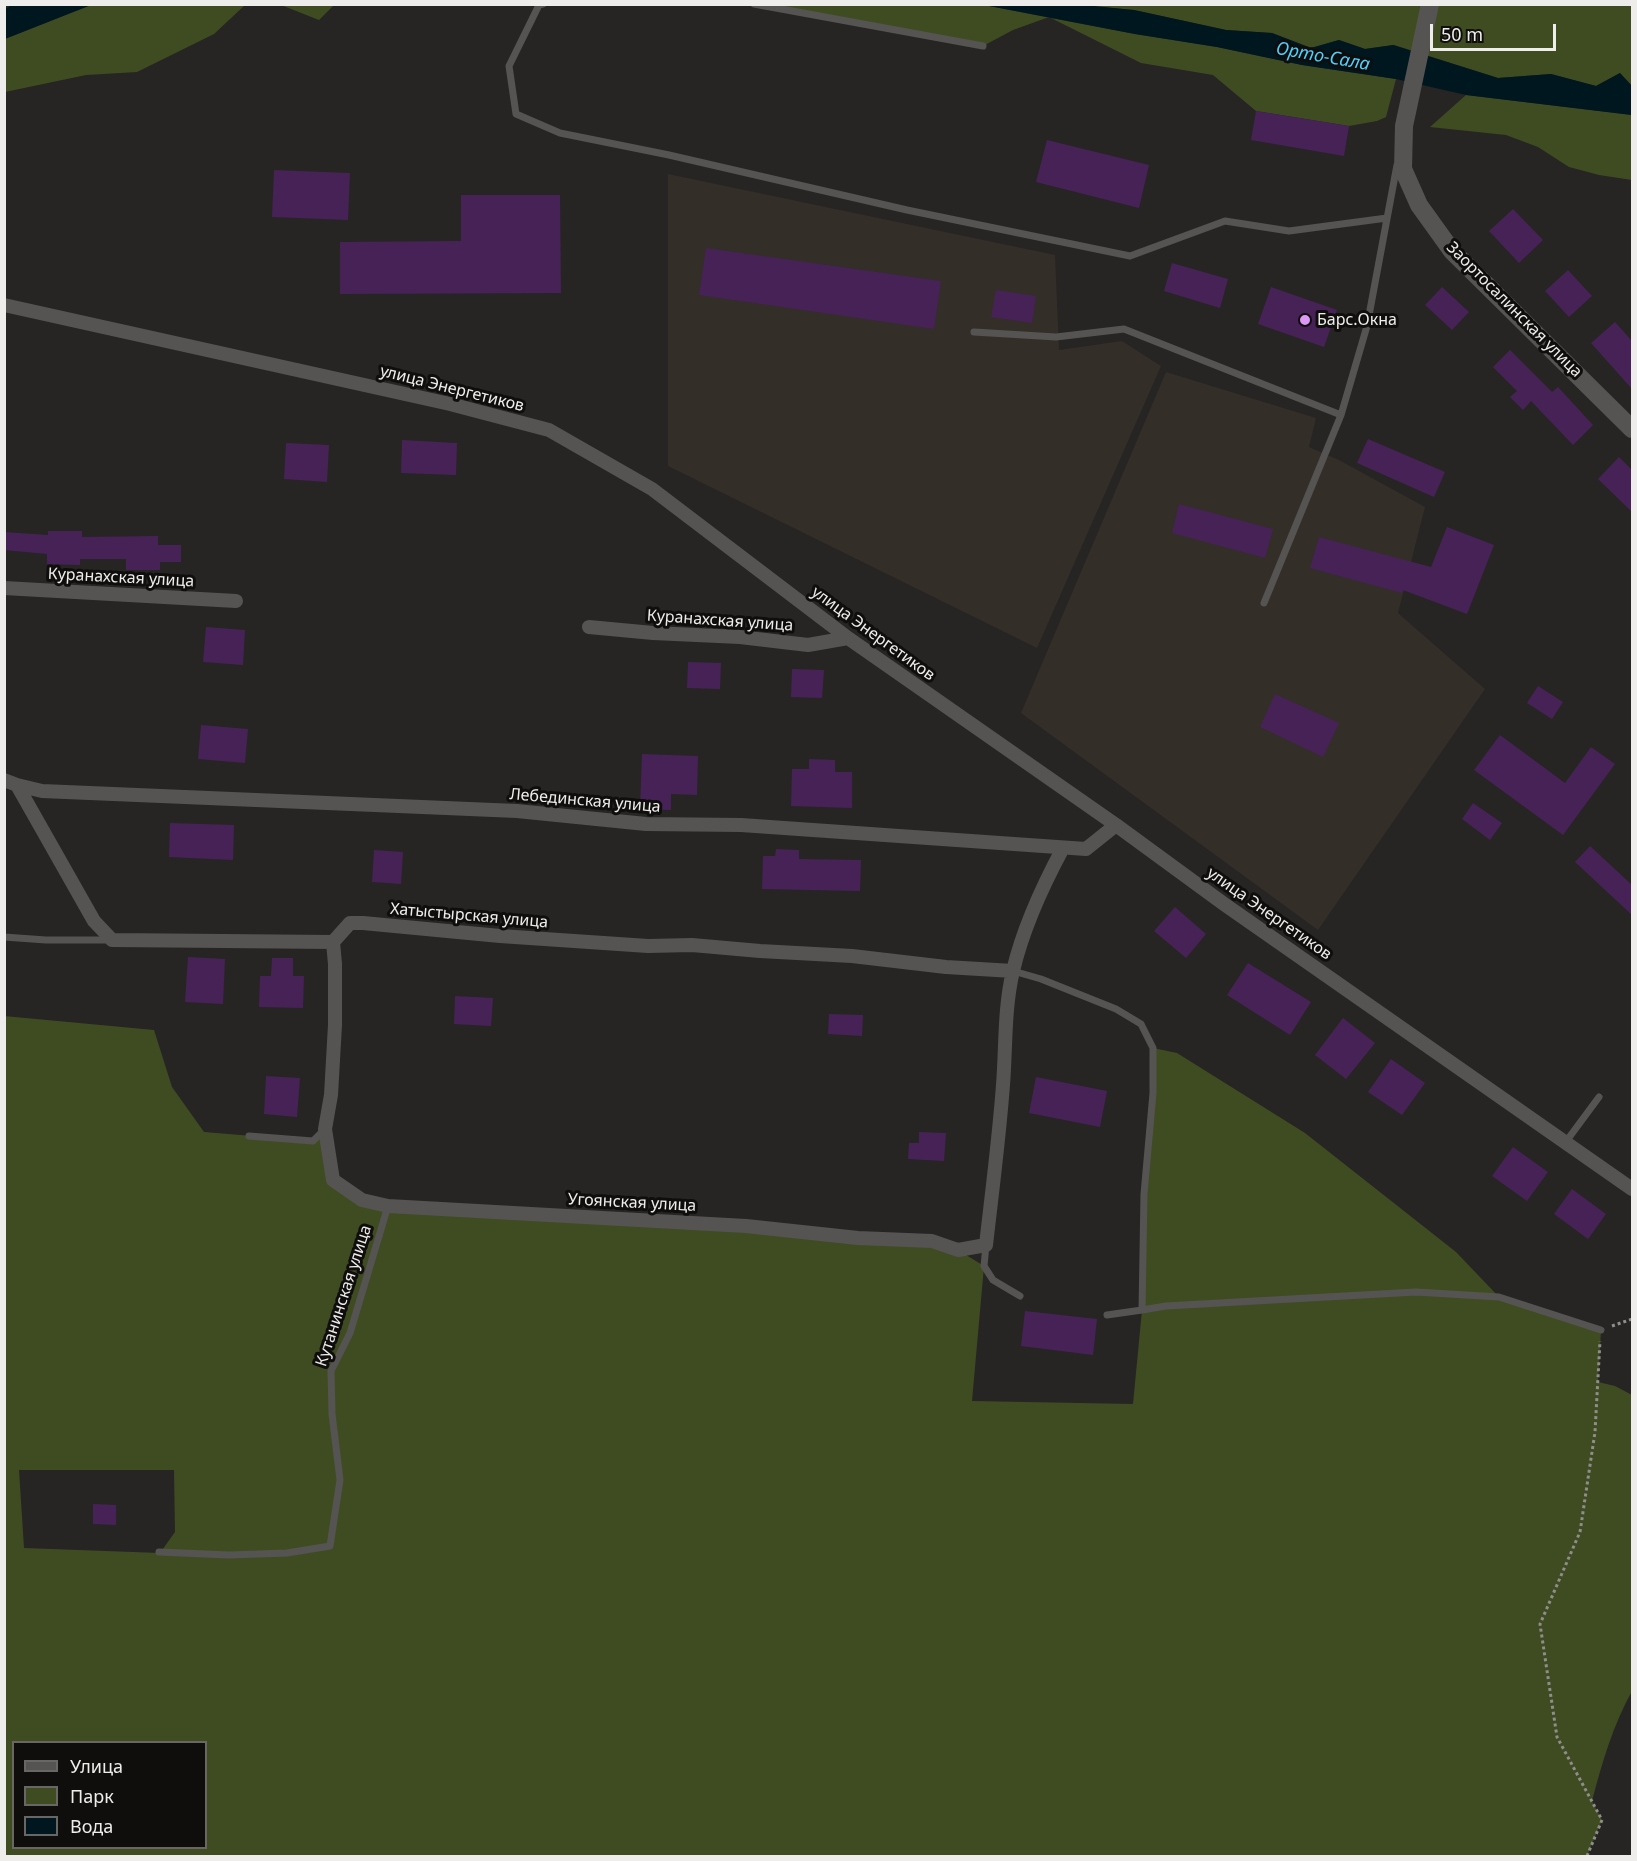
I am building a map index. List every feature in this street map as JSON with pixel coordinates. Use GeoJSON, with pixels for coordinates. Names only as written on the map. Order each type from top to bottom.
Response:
{"type":"FeatureCollection","features":[{"type":"Feature","properties":{"kind":"street","name":"Заортосалинская улица"},"geometry":{"type":"LineString","coordinates":[[1430,4],[1404,126],[1403,169],[1419,205],[1452,250],[1630,421]]}},
{"type":"Feature","properties":{"kind":"street","name":"улица Энергетиков"},"geometry":{"type":"LineString","coordinates":[[4,305],[450,404],[549,430],[652,489],[848,638],[1632,1189]]}},
{"type":"Feature","properties":{"kind":"street","name":"Куранахская улица"},"geometry":{"type":"LineString","coordinates":[[4,588],[236,601]]}},
{"type":"Feature","properties":{"kind":"street","name":"Куранахская улица"},"geometry":{"type":"LineString","coordinates":[[589,627],[808,645],[848,638]]}},
{"type":"Feature","properties":{"kind":"street","name":"Лебединская улица"},"geometry":{"type":"LineString","coordinates":[[11,783],[42,791],[517,811],[645,824],[741,825],[1086,849],[1116,825]]}},
{"type":"Feature","properties":{"kind":"street"},"geometry":{"type":"LineString","coordinates":[[11,783],[94,921],[112,940],[333,942]]}},
{"type":"Feature","properties":{"kind":"street"},"geometry":{"type":"LineString","coordinates":[[986,1245],[1000,1125],[1006,1009],[1013,971],[1023,936],[1038,898],[1063,848]]}},
{"type":"Feature","properties":{"kind":"street","name":"Хатыстырская улица"},"geometry":{"type":"LineString","coordinates":[[333,942],[350,923],[363,923],[500,936],[648,946],[692,945],[852,956],[1013,971]]}},
{"type":"Feature","properties":{"kind":"street","name":"Угоянская улица"},"geometry":{"type":"LineString","coordinates":[[333,942],[335,1025],[331,1095],[326,1129],[333,1180],[362,1200],[388,1206],[746,1226],[858,1238],[932,1241],[958,1250],[986,1245]]}},
{"type":"Feature","properties":{"kind":"lane"},"geometry":{"type":"LineString","coordinates":[[543,4],[539,5],[509,66],[516,114],[560,133],[669,155],[907,210],[1130,256],[1225,221],[1289,231],[1387,218]]}},
{"type":"Feature","properties":{"kind":"lane"},"geometry":{"type":"LineString","coordinates":[[754,4],[983,46]]}},
{"type":"Feature","properties":{"kind":"lane"},"geometry":{"type":"LineString","coordinates":[[1264,603],[1341,415],[1367,326],[1404,126]]}},
{"type":"Feature","properties":{"kind":"lane"},"geometry":{"type":"LineString","coordinates":[[974,332],[1056,337],[1124,329],[1341,415]]}},
{"type":"Feature","properties":{"kind":"lane"},"geometry":{"type":"LineString","coordinates":[[4,937],[46,940],[112,940]]}},
{"type":"Feature","properties":{"kind":"lane"},"geometry":{"type":"LineString","coordinates":[[1013,971],[1041,979],[1116,1009],[1141,1024],[1153,1048],[1153,1093],[1143,1237],[1142,1310]]}},
{"type":"Feature","properties":{"kind":"lane"},"geometry":{"type":"LineString","coordinates":[[1565,1143],[1599,1097]]}},
{"type":"Feature","properties":{"kind":"lane"},"geometry":{"type":"LineString","coordinates":[[249,1136],[314,1141],[326,1129]]}},
{"type":"Feature","properties":{"kind":"lane","name":"Кутанинская улица"},"geometry":{"type":"LineString","coordinates":[[159,1552],[287,1554],[330,1546],[340,1480],[332,1414],[331,1371],[350,1333],[388,1206]]}},
{"type":"Feature","properties":{"kind":"lane"},"geometry":{"type":"LineString","coordinates":[[986,1245],[984,1266],[993,1280],[1020,1296]]}},
{"type":"Feature","properties":{"kind":"lane"},"geometry":{"type":"LineString","coordinates":[[1107,1315],[1166,1306],[1416,1292],[1499,1297],[1601,1330]]}},
{"type":"Feature","properties":{"kind":"path"},"geometry":{"type":"LineString","coordinates":[[1587,1857],[1602,1820],[1557,1737],[1540,1624],[1580,1532],[1595,1431],[1601,1330],[1632,1319]]}},
{"type":"Feature","properties":{"kind":"shaded area"},"geometry":{"type":"Polygon","coordinates":[[[668,174],[1055,255],[1059,350],[1122,341],[1161,366],[1037,648],[668,466],[668,174]]]}},
{"type":"Feature","properties":{"kind":"shaded area"},"geometry":{"type":"Polygon","coordinates":[[[1166,372],[1316,418],[1309,447],[1339,460],[1425,507],[1398,613],[1485,689],[1318,930],[1021,713],[1166,372]]]}},
{"type":"Feature","properties":{"kind":"green space"},"geometry":{"type":"Polygon","coordinates":[[[91,5],[245,5],[214,34],[137,72],[86,75],[5,92],[4,39],[91,5]]]}},
{"type":"Feature","properties":{"kind":"green space"},"geometry":{"type":"Polygon","coordinates":[[[281,5],[334,5],[319,20],[281,5]]]}},
{"type":"Feature","properties":{"kind":"green space"},"geometry":{"type":"Polygon","coordinates":[[[754,5],[984,5],[1048,17],[1013,30],[983,46],[754,5]]]}},
{"type":"Feature","properties":{"kind":"green space"},"geometry":{"type":"Polygon","coordinates":[[[1074,5],[1632,5],[1632,86],[1620,73],[1596,86],[1551,74],[1498,78],[1394,45],[1365,49],[1339,40],[1311,48],[1272,33],[1226,30],[1134,10],[1074,5]]]}},
{"type":"Feature","properties":{"kind":"green space"},"geometry":{"type":"Polygon","coordinates":[[[1051,18],[1217,47],[1302,65],[1396,79],[1386,117],[1377,121],[1349,126],[1256,111],[1213,75],[1141,63],[1051,18]]]}},
{"type":"Feature","properties":{"kind":"green space"},"geometry":{"type":"Polygon","coordinates":[[[1466,95],[1632,115],[1632,180],[1569,167],[1538,147],[1506,135],[1430,127],[1466,95]]]}},
{"type":"Feature","properties":{"kind":"green space"},"geometry":{"type":"Polygon","coordinates":[[[4,1016],[154,1030],[172,1087],[204,1132],[313,1141],[325,1129],[333,1180],[362,1200],[651,1221],[958,1250],[984,1266],[972,1401],[1133,1404],[1142,1310],[1153,1048],[1177,1053],[1305,1133],[1456,1252],[1499,1297],[1601,1330],[1598,1382],[1615,1386],[1632,1395],[1632,1691],[1604,1758],[1592,1801],[1602,1820],[1587,1856],[5,1856],[4,1016]],[[19,1470],[24,1548],[160,1553],[175,1532],[174,1470],[19,1470]]]}},
{"type":"Feature","properties":{"kind":"water","name":"Орто-Сала"},"geometry":{"type":"Polygon","coordinates":[[[1074,4],[1134,10],[1226,30],[1272,33],[1311,48],[1339,40],[1365,49],[1393,45],[1498,78],[1551,74],[1596,86],[1620,73],[1632,86],[1632,115],[1466,95],[1396,79],[1302,65],[1217,47],[984,5],[1074,4]]]}},
{"type":"Feature","properties":{"kind":"water"},"geometry":{"type":"Polygon","coordinates":[[[12,5],[91,5],[5,39],[5,9],[12,5]]]}},
{"type":"Feature","properties":{"kind":"building"},"geometry":{"type":"Polygon","coordinates":[[[1256,111],[1349,126],[1344,156],[1251,140],[1256,111]]]}},
{"type":"Feature","properties":{"kind":"building"},"geometry":{"type":"Polygon","coordinates":[[[1047,140],[1149,165],[1139,208],[1036,182],[1047,140]]]}},
{"type":"Feature","properties":{"kind":"building"},"geometry":{"type":"Polygon","coordinates":[[[274,170],[350,173],[348,220],[272,217],[274,170]]]}},
{"type":"Feature","properties":{"kind":"building"},"geometry":{"type":"Polygon","coordinates":[[[461,195],[560,195],[561,293],[340,294],[340,242],[461,241],[461,195]]]}},
{"type":"Feature","properties":{"kind":"building"},"geometry":{"type":"Polygon","coordinates":[[[1513,209],[1543,240],[1519,263],[1489,231],[1513,209]]]}},
{"type":"Feature","properties":{"kind":"building"},"geometry":{"type":"Polygon","coordinates":[[[706,248],[941,281],[934,329],[699,295],[706,248]]]}},
{"type":"Feature","properties":{"kind":"building"},"geometry":{"type":"Polygon","coordinates":[[[1172,263],[1228,279],[1220,308],[1164,291],[1172,263]]]}},
{"type":"Feature","properties":{"kind":"building"},"geometry":{"type":"Polygon","coordinates":[[[1568,270],[1592,296],[1569,317],[1545,291],[1568,270]]]}},
{"type":"Feature","properties":{"kind":"building"},"geometry":{"type":"Polygon","coordinates":[[[1271,287],[1337,310],[1324,347],[1258,324],[1271,287]]]}},
{"type":"Feature","properties":{"kind":"building"},"geometry":{"type":"Polygon","coordinates":[[[1442,287],[1469,312],[1452,330],[1425,305],[1442,287]]]}},
{"type":"Feature","properties":{"kind":"building"},"geometry":{"type":"Polygon","coordinates":[[[996,290],[1036,296],[1032,323],[991,317],[996,290]]]}},
{"type":"Feature","properties":{"kind":"building"},"geometry":{"type":"Polygon","coordinates":[[[1615,322],[1632,341],[1632,389],[1591,343],[1615,322]]]}},
{"type":"Feature","properties":{"kind":"building"},"geometry":{"type":"Polygon","coordinates":[[[1510,350],[1552,392],[1558,387],[1593,425],[1573,445],[1531,401],[1523,410],[1510,397],[1517,391],[1493,367],[1510,350]]]}},
{"type":"Feature","properties":{"kind":"building"},"geometry":{"type":"Polygon","coordinates":[[[1368,439],[1445,472],[1434,497],[1357,463],[1368,439]]]}},
{"type":"Feature","properties":{"kind":"building"},"geometry":{"type":"Polygon","coordinates":[[[402,440],[457,443],[456,475],[401,473],[402,440]]]}},
{"type":"Feature","properties":{"kind":"building"},"geometry":{"type":"Polygon","coordinates":[[[286,443],[329,445],[327,482],[284,479],[286,443]]]}},
{"type":"Feature","properties":{"kind":"building"},"geometry":{"type":"Polygon","coordinates":[[[1619,457],[1632,470],[1632,512],[1598,479],[1619,457]]]}},
{"type":"Feature","properties":{"kind":"building"},"geometry":{"type":"Polygon","coordinates":[[[1179,504],[1273,529],[1265,558],[1172,533],[1179,504]]]}},
{"type":"Feature","properties":{"kind":"building"},"geometry":{"type":"Polygon","coordinates":[[[1447,527],[1494,545],[1467,614],[1403,590],[1402,593],[1310,568],[1319,537],[1431,567],[1447,527]]]}},
{"type":"Feature","properties":{"kind":"building"},"geometry":{"type":"Polygon","coordinates":[[[48,531],[82,531],[82,537],[158,536],[158,545],[181,545],[181,562],[160,562],[160,570],[126,570],[126,559],[80,559],[80,565],[47,564],[47,554],[4,550],[4,532],[48,535],[48,531]]]}},
{"type":"Feature","properties":{"kind":"building"},"geometry":{"type":"Polygon","coordinates":[[[206,627],[245,630],[243,665],[203,662],[206,627]]]}},
{"type":"Feature","properties":{"kind":"building"},"geometry":{"type":"Polygon","coordinates":[[[688,662],[721,663],[720,689],[687,688],[688,662]]]}},
{"type":"Feature","properties":{"kind":"building"},"geometry":{"type":"Polygon","coordinates":[[[792,669],[824,670],[822,698],[791,697],[792,669]]]}},
{"type":"Feature","properties":{"kind":"building"},"geometry":{"type":"Polygon","coordinates":[[[1538,686],[1563,702],[1552,719],[1527,703],[1538,686]]]}},
{"type":"Feature","properties":{"kind":"building"},"geometry":{"type":"Polygon","coordinates":[[[1275,694],[1339,723],[1323,757],[1260,727],[1275,694]]]}},
{"type":"Feature","properties":{"kind":"building"},"geometry":{"type":"Polygon","coordinates":[[[201,725],[248,729],[245,763],[198,759],[201,725]]]}},
{"type":"Feature","properties":{"kind":"building"},"geometry":{"type":"Polygon","coordinates":[[[1500,735],[1565,783],[1591,747],[1615,764],[1563,835],[1474,770],[1500,735]]]}},
{"type":"Feature","properties":{"kind":"building"},"geometry":{"type":"Polygon","coordinates":[[[642,754],[698,756],[697,795],[671,794],[671,810],[640,809],[642,754]]]}},
{"type":"Feature","properties":{"kind":"building"},"geometry":{"type":"Polygon","coordinates":[[[809,759],[835,760],[835,772],[852,772],[852,808],[791,806],[792,769],[809,769],[809,759]]]}},
{"type":"Feature","properties":{"kind":"building"},"geometry":{"type":"Polygon","coordinates":[[[1473,803],[1502,823],[1490,840],[1462,819],[1473,803]]]}},
{"type":"Feature","properties":{"kind":"building"},"geometry":{"type":"Polygon","coordinates":[[[170,823],[234,825],[233,860],[169,857],[170,823]]]}},
{"type":"Feature","properties":{"kind":"building"},"geometry":{"type":"Polygon","coordinates":[[[1590,846],[1632,885],[1632,915],[1575,862],[1590,846]]]}},
{"type":"Feature","properties":{"kind":"building"},"geometry":{"type":"Polygon","coordinates":[[[776,849],[799,850],[799,859],[861,860],[860,891],[762,889],[763,856],[775,856],[776,849]]]}},
{"type":"Feature","properties":{"kind":"building"},"geometry":{"type":"Polygon","coordinates":[[[374,850],[403,852],[401,884],[372,882],[374,850]]]}},
{"type":"Feature","properties":{"kind":"building"},"geometry":{"type":"Polygon","coordinates":[[[1175,907],[1206,934],[1186,958],[1154,931],[1175,907]]]}},
{"type":"Feature","properties":{"kind":"building"},"geometry":{"type":"Polygon","coordinates":[[[188,957],[225,959],[223,1004],[185,1002],[188,957]]]}},
{"type":"Feature","properties":{"kind":"building"},"geometry":{"type":"Polygon","coordinates":[[[272,958],[293,958],[293,976],[304,976],[303,1008],[259,1007],[260,976],[271,976],[272,958]]]}},
{"type":"Feature","properties":{"kind":"building"},"geometry":{"type":"Polygon","coordinates":[[[1248,963],[1311,1002],[1290,1035],[1227,995],[1248,963]]]}},
{"type":"Feature","properties":{"kind":"building"},"geometry":{"type":"Polygon","coordinates":[[[455,996],[493,998],[491,1026],[454,1024],[455,996]]]}},
{"type":"Feature","properties":{"kind":"building"},"geometry":{"type":"Polygon","coordinates":[[[829,1014],[863,1015],[862,1036],[828,1034],[829,1014]]]}},
{"type":"Feature","properties":{"kind":"building"},"geometry":{"type":"Polygon","coordinates":[[[1343,1018],[1375,1043],[1346,1079],[1315,1055],[1343,1018]]]}},
{"type":"Feature","properties":{"kind":"building"},"geometry":{"type":"Polygon","coordinates":[[[1391,1059],[1425,1083],[1402,1115],[1368,1092],[1391,1059]]]}},
{"type":"Feature","properties":{"kind":"building"},"geometry":{"type":"Polygon","coordinates":[[[266,1076],[300,1078],[297,1117],[264,1114],[266,1076]]]}},
{"type":"Feature","properties":{"kind":"building"},"geometry":{"type":"Polygon","coordinates":[[[1036,1077],[1107,1091],[1100,1127],[1029,1113],[1036,1077]]]}},
{"type":"Feature","properties":{"kind":"building"},"geometry":{"type":"Polygon","coordinates":[[[919,1132],[946,1133],[944,1161],[908,1159],[909,1143],[919,1143],[919,1132]]]}},
{"type":"Feature","properties":{"kind":"building"},"geometry":{"type":"Polygon","coordinates":[[[1513,1147],[1548,1172],[1527,1201],[1492,1176],[1513,1147]]]}},
{"type":"Feature","properties":{"kind":"building"},"geometry":{"type":"Polygon","coordinates":[[[1572,1189],[1606,1214],[1588,1239],[1554,1214],[1572,1189]]]}},
{"type":"Feature","properties":{"kind":"building"},"geometry":{"type":"Polygon","coordinates":[[[1025,1311],[1097,1319],[1093,1355],[1021,1346],[1025,1311]]]}},
{"type":"Feature","properties":{"kind":"building"},"geometry":{"type":"Polygon","coordinates":[[[93,1504],[116,1505],[116,1525],[93,1524],[93,1504]]]}},
{"type":"Feature","properties":{"kind":"place","name":"Барс.Окна"},"geometry":{"type":"Point","coordinates":[1305,320]}}]}
